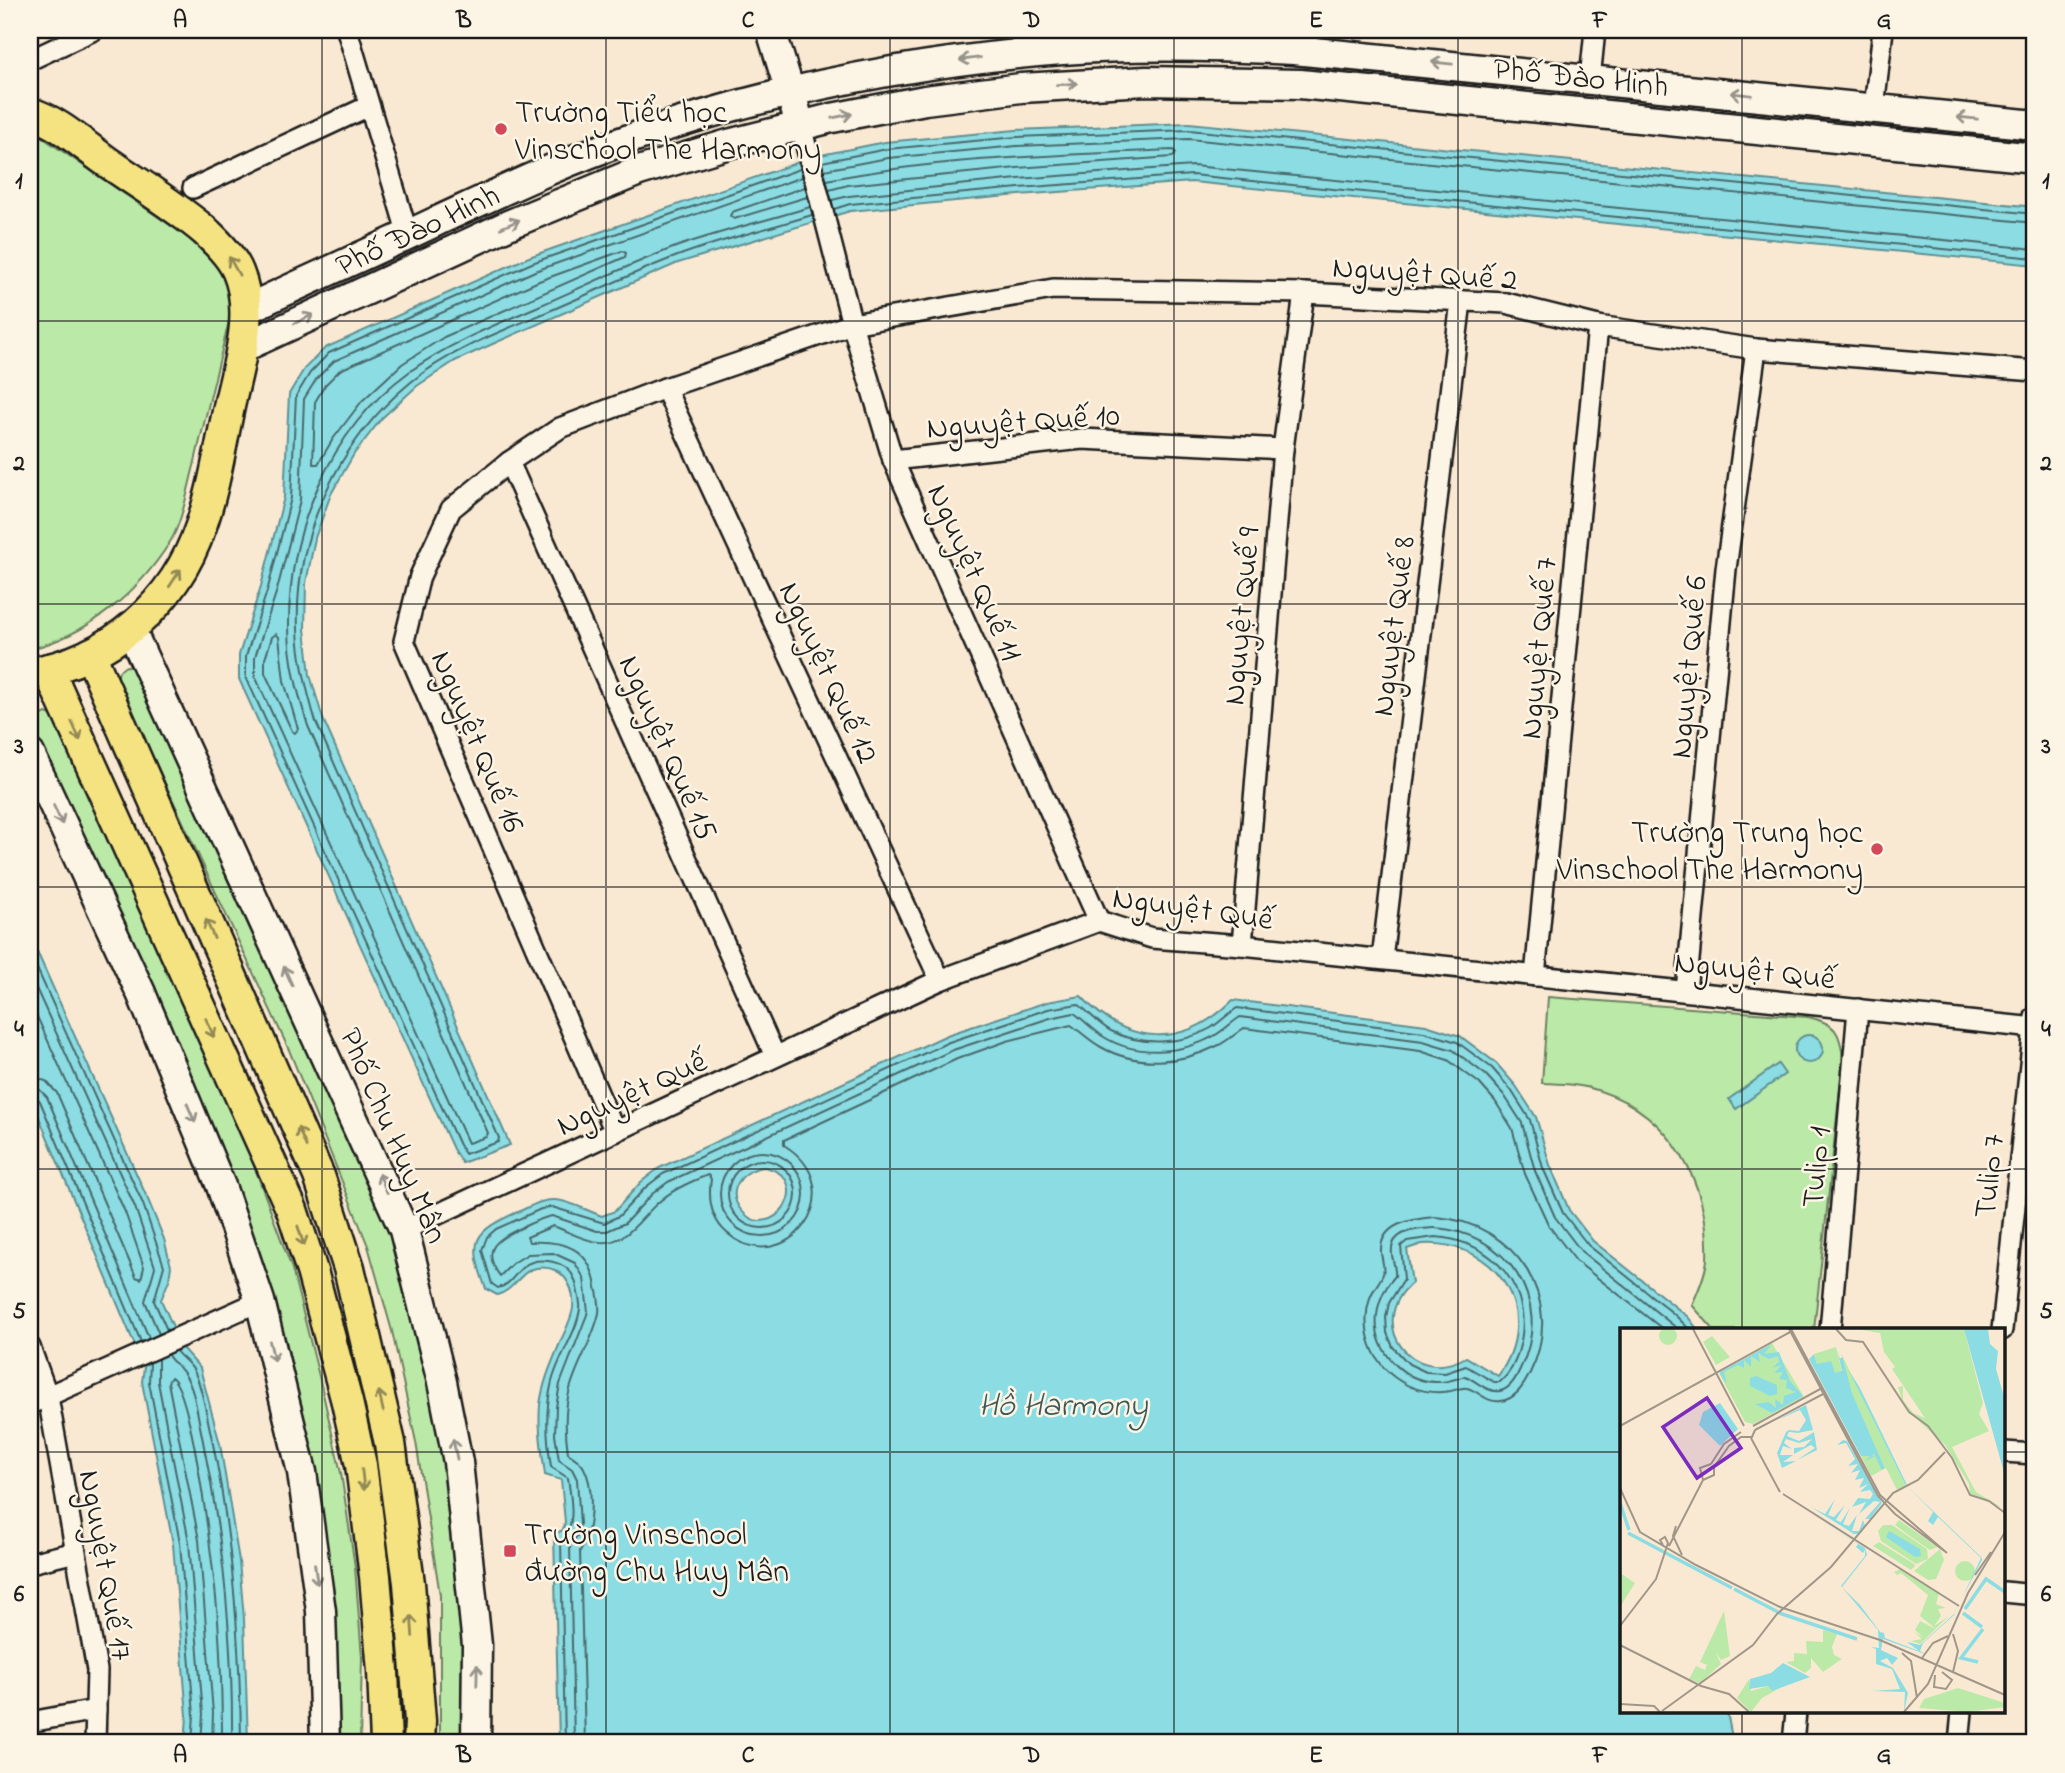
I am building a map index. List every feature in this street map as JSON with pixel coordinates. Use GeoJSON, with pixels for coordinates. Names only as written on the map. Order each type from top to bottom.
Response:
{"type":"FeatureCollection","features":[{"type":"Feature","properties":{"kind":"main road"},"geometry":{"type":"LineString","coordinates":[[30,113],[68,134],[206,232],[229,256],[244,289],[242,348],[216,470],[202,525],[190,555],[155,607],[131,630],[90,654],[39,671],[292,1210],[312,1271],[348,1402],[361,1465],[375,1576],[386,1743]]}},
{"type":"Feature","properties":{"kind":"main road"},"geometry":{"type":"LineString","coordinates":[[90,654],[319,1176],[349,1268],[390,1443],[409,1583],[419,1743]]}},
{"type":"Feature","properties":{"kind":"street"},"geometry":{"type":"LineString","coordinates":[[30,60],[94,30]]}},
{"type":"Feature","properties":{"kind":"street"},"geometry":{"type":"LineString","coordinates":[[346,30],[408,235]]}},
{"type":"Feature","properties":{"kind":"street"},"geometry":{"type":"LineString","coordinates":[[771,30],[804,135]]}},
{"type":"Feature","properties":{"kind":"street"},"geometry":{"type":"LineString","coordinates":[[1590,79],[1595,30]]}},
{"type":"Feature","properties":{"kind":"street"},"geometry":{"type":"LineString","coordinates":[[1874,108],[1883,30]]}},
{"type":"Feature","properties":{"kind":"street","name":"Phố Đào Hinh"},"geometry":{"type":"LineString","coordinates":[[245,310],[588,154],[680,122],[871,75],[967,59],[1102,47],[1294,50],[2035,125]]}},
{"type":"Feature","properties":{"kind":"street","name":"Phố Đào Hinh"},"geometry":{"type":"LineString","coordinates":[[242,348],[594,187],[686,156],[804,135],[889,107],[1010,89],[1108,81],[1211,80],[1348,87],[2035,158]]}},
{"type":"Feature","properties":{"kind":"street"},"geometry":{"type":"LineString","coordinates":[[194,188],[369,106]]}},
{"type":"Feature","properties":{"kind":"street","name":"Nguyệt Quế 11"},"geometry":{"type":"LineString","coordinates":[[804,135],[852,324],[893,460],[1099,921]]}},
{"type":"Feature","properties":{"kind":"street","name":"Nguyệt Quế 2"},"geometry":{"type":"LineString","coordinates":[[852,324],[1054,289],[1304,293],[1506,303],[1598,326],[1756,349],[2035,371]]}},
{"type":"Feature","properties":{"kind":"street","name":"Nguyệt Quế 9"},"geometry":{"type":"LineString","coordinates":[[1242,945],[1283,449],[1304,293]]}},
{"type":"Feature","properties":{"kind":"street","name":"Nguyệt Quế 8"},"geometry":{"type":"LineString","coordinates":[[1382,959],[1461,300]]}},
{"type":"Feature","properties":{"kind":"street","name":"Nguyệt Quế 16"},"geometry":{"type":"LineString","coordinates":[[615,1132],[404,642],[420,576],[451,509],[509,462],[560,428],[665,388],[852,324]]}},
{"type":"Feature","properties":{"kind":"street","name":"Nguyệt Quế 7"},"geometry":{"type":"LineString","coordinates":[[1535,976],[1598,326]]}},
{"type":"Feature","properties":{"kind":"street","name":"Nguyệt Quế 6"},"geometry":{"type":"LineString","coordinates":[[1686,991],[1726,569],[1756,349]]}},
{"type":"Feature","properties":{"kind":"street","name":"Nguyệt Quế 12"},"geometry":{"type":"LineString","coordinates":[[665,388],[940,980]]}},
{"type":"Feature","properties":{"kind":"street","name":"Nguyệt Quế 10"},"geometry":{"type":"LineString","coordinates":[[893,460],[1082,439],[1283,449]]}},
{"type":"Feature","properties":{"kind":"street","name":"Nguyệt Quế 15"},"geometry":{"type":"LineString","coordinates":[[509,462],[775,1055]]}},
{"type":"Feature","properties":{"kind":"street","name":"Phố Chu Huy Mân"},"geometry":{"type":"LineString","coordinates":[[131,630],[404,1230],[442,1382],[458,1462],[478,1645],[476,1743]]}},
{"type":"Feature","properties":{"kind":"street"},"geometry":{"type":"LineString","coordinates":[[30,754],[141,993],[221,1186],[260,1301],[302,1472],[321,1611],[325,1743]]}},
{"type":"Feature","properties":{"kind":"street","name":"Nguyệt Quế"},"geometry":{"type":"LineString","coordinates":[[404,1230],[940,980],[1099,921],[1152,938],[1382,959],[1858,1009],[2035,1024]]}},
{"type":"Feature","properties":{"kind":"street","name":"Tulip 1"},"geometry":{"type":"LineString","coordinates":[[1830,1328],[1858,1009]]}},
{"type":"Feature","properties":{"kind":"street","name":"Tulip 7"},"geometry":{"type":"LineString","coordinates":[[2002,1328],[2035,1024]]}},
{"type":"Feature","properties":{"kind":"street"},"geometry":{"type":"LineString","coordinates":[[39,1401],[260,1301]]}},
{"type":"Feature","properties":{"kind":"street","name":"Nguyệt Quế 17"},"geometry":{"type":"LineString","coordinates":[[30,1347],[39,1401],[76,1552],[97,1670],[95,1743]]}},
{"type":"Feature","properties":{"kind":"street"},"geometry":{"type":"LineString","coordinates":[[2006,1452],[2035,1454]]}},
{"type":"Feature","properties":{"kind":"street"},"geometry":{"type":"LineString","coordinates":[[30,1563],[76,1552]]}},
{"type":"Feature","properties":{"kind":"street"},"geometry":{"type":"LineString","coordinates":[[2006,1592],[2035,1595]]}},
{"type":"Feature","properties":{"kind":"street"},"geometry":{"type":"LineString","coordinates":[[30,1722],[96,1710]]}},
{"type":"Feature","properties":{"kind":"street"},"geometry":{"type":"LineString","coordinates":[[1793,1743],[1796,1714]]}},
{"type":"Feature","properties":{"kind":"street"},"geometry":{"type":"LineString","coordinates":[[1959,1743],[1962,1714]]}},
{"type":"Feature","properties":{"kind":"green space"},"geometry":{"type":"Polygon","coordinates":[[[30,129],[212,254],[226,279],[230,302],[229,321],[187,495],[170,542],[143,578],[110,609],[72,634],[30,649],[30,129]]]}},
{"type":"Feature","properties":{"kind":"green space"},"geometry":{"type":"Polygon","coordinates":[[[126,666],[135,667],[392,1236],[447,1464],[468,1647],[464,1743],[440,1743],[440,1595],[416,1442],[392,1331],[368,1246],[289,1050],[117,680],[119,671],[126,666]]]}},
{"type":"Feature","properties":{"kind":"green space"},"geometry":{"type":"Polygon","coordinates":[[[46,713],[54,716],[221,1076],[292,1269],[341,1473],[355,1567],[362,1657],[360,1743],[336,1743],[335,1605],[311,1452],[286,1341],[261,1261],[217,1141],[89,852],[33,735],[32,720],[46,713]]]}},
{"type":"Feature","properties":{"kind":"green space"},"geometry":{"type":"Polygon","coordinates":[[[1548,997],[1808,1017],[1831,1026],[1841,1043],[1843,1060],[1814,1328],[1712,1328],[1692,1305],[1707,1259],[1702,1205],[1694,1180],[1667,1135],[1648,1117],[1626,1102],[1600,1091],[1542,1083],[1548,997]]]}},
{"type":"Feature","properties":{"kind":"water"},"geometry":{"type":"Polygon","coordinates":[[[1189,123],[2035,207],[2035,265],[1192,182],[850,211],[678,263],[455,361],[417,386],[382,418],[354,454],[331,494],[315,538],[306,583],[305,629],[310,675],[323,719],[510,1145],[462,1163],[453,1149],[239,679],[239,655],[261,586],[284,497],[289,394],[304,369],[325,348],[529,257],[816,156],[885,142],[1016,130],[1189,123]]]}},
{"type":"Feature","properties":{"kind":"water"},"geometry":{"type":"Polygon","coordinates":[[[30,936],[164,1239],[171,1266],[161,1300],[183,1349],[200,1368],[220,1444],[239,1561],[244,1619],[248,1743],[185,1743],[187,1716],[173,1544],[142,1382],[144,1367],[30,1096],[30,936]]]}},
{"type":"Feature","properties":{"kind":"water","name":"Hồ Harmony"},"geometry":{"type":"Polygon","coordinates":[[[1081,996],[1117,1025],[1156,1035],[1176,1033],[1195,1027],[1214,1016],[1233,1000],[1426,1025],[1460,1036],[1496,1063],[1516,1086],[1536,1117],[1550,1165],[1569,1210],[1593,1241],[1688,1317],[1696,1328],[1620,1328],[1620,1714],[1727,1714],[1733,1743],[559,1743],[554,1534],[563,1530],[565,1522],[561,1480],[545,1475],[540,1414],[546,1379],[573,1308],[572,1291],[565,1278],[553,1269],[536,1268],[521,1277],[508,1290],[497,1295],[486,1289],[480,1272],[476,1248],[478,1240],[483,1232],[504,1218],[546,1201],[567,1202],[602,1216],[615,1211],[641,1182],[659,1168],[947,1035],[1047,1002],[1081,996]],[[764,1167],[743,1176],[735,1195],[741,1210],[753,1219],[765,1221],[776,1216],[789,1196],[788,1184],[780,1174],[764,1167]],[[1422,1244],[1407,1249],[1412,1283],[1399,1299],[1393,1316],[1394,1332],[1401,1347],[1413,1358],[1428,1364],[1446,1364],[1466,1357],[1498,1376],[1511,1352],[1516,1328],[1514,1305],[1505,1285],[1491,1267],[1472,1254],[1449,1246],[1422,1244]]]}},
{"type":"Feature","properties":{"kind":"water"},"geometry":{"type":"Polygon","coordinates":[[[1809,1035],[1819,1039],[1823,1049],[1819,1059],[1809,1063],[1799,1059],[1795,1049],[1799,1039],[1809,1035]]]}},
{"type":"Feature","properties":{"kind":"water"},"geometry":{"type":"Polygon","coordinates":[[[1778,1064],[1785,1074],[1736,1109],[1729,1099],[1778,1064]]]}},
{"type":"Feature","properties":{"kind":"place","name":"Trường Tiểu học Vinschool The Harmony"},"geometry":{"type":"Point","coordinates":[501,129]}},
{"type":"Feature","properties":{"kind":"place","name":"Trường Trung học Vinschool The Harmony"},"geometry":{"type":"Point","coordinates":[1877,849]}},
{"type":"Feature","properties":{"kind":"place","name":"Trường Vinschool đường Chu Huy Mân"},"geometry":{"type":"Point","coordinates":[510,1551]}}]}
